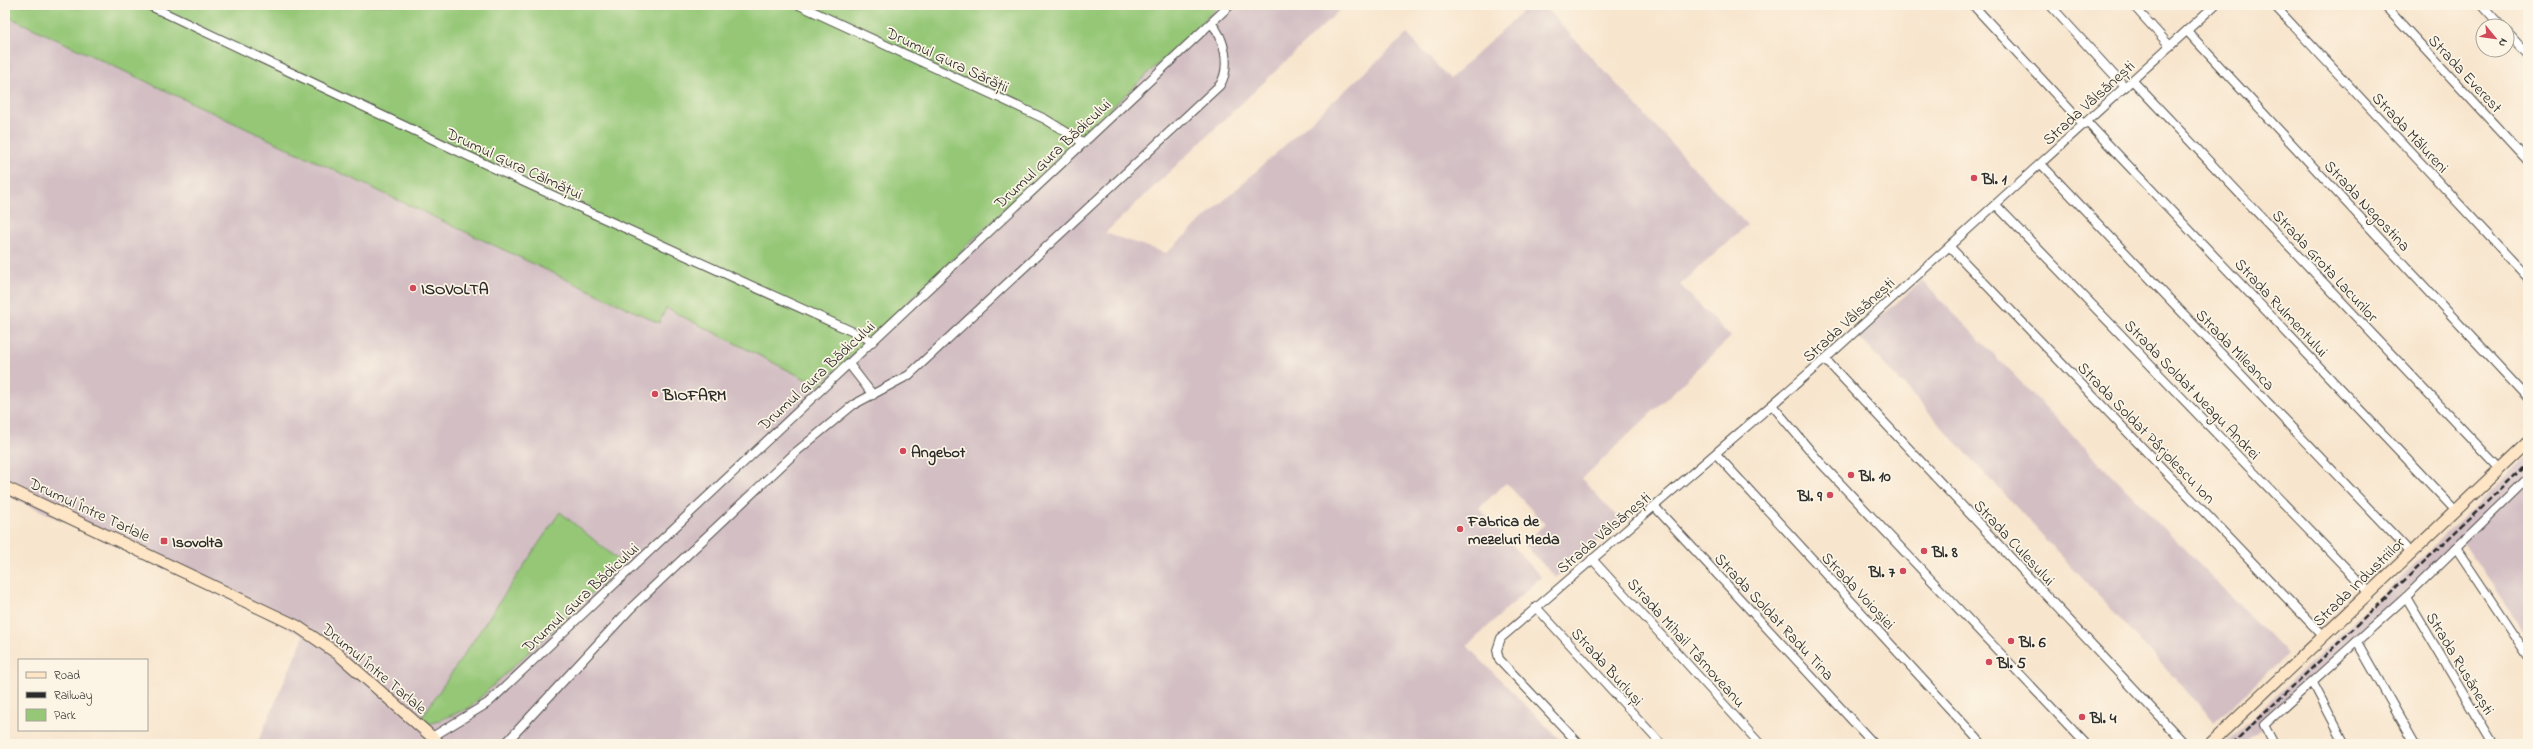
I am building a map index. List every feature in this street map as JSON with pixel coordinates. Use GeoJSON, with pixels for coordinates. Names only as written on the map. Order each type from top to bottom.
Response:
{"type":"FeatureCollection","features":[{"type":"Feature","properties":{"kind":"main road","name":"Strada Industriilor"},"geometry":{"type":"LineString","coordinates":[[2210,744],[2528,442]]}},
{"type":"Feature","properties":{"kind":"main road","name":"Drumul Între Tarlale"},"geometry":{"type":"LineString","coordinates":[[5,487],[297,626],[338,654],[436,740]]}},
{"type":"Feature","properties":{"kind":"street","name":"Drumul Gura Călmățui"},"geometry":{"type":"LineString","coordinates":[[148,5],[460,152],[873,341]]}},
{"type":"Feature","properties":{"kind":"street","name":"Drumul Gura Sărății"},"geometry":{"type":"LineString","coordinates":[[799,5],[1044,119],[1084,143]]}},
{"type":"Feature","properties":{"kind":"street","name":"Drumul Gura Bădicului"},"geometry":{"type":"LineString","coordinates":[[436,740],[488,703],[1230,5]]}},
{"type":"Feature","properties":{"kind":"street","name":"Strada Rulmentului"},"geometry":{"type":"LineString","coordinates":[[1973,5],[2456,511]]}},
{"type":"Feature","properties":{"kind":"street"},"geometry":{"type":"LineString","coordinates":[[2050,5],[2125,87]]}},
{"type":"Feature","properties":{"kind":"street"},"geometry":{"type":"LineString","coordinates":[[2133,5],[2170,46]]}},
{"type":"Feature","properties":{"kind":"street","name":"Strada Vâlsănești"},"geometry":{"type":"LineString","coordinates":[[1579,744],[1503,663],[1497,650],[1506,632],[1655,507],[1772,405],[1950,247],[2215,5]]}},
{"type":"Feature","properties":{"kind":"street","name":"Strada Mălureni"},"geometry":{"type":"LineString","coordinates":[[2274,5],[2528,278]]}},
{"type":"Feature","properties":{"kind":"street","name":"Strada Everest"},"geometry":{"type":"LineString","coordinates":[[2384,5],[2528,161]]}},
{"type":"Feature","properties":{"kind":"street"},"geometry":{"type":"LineString","coordinates":[[2482,5],[2494,18]]}},
{"type":"Feature","properties":{"kind":"street"},"geometry":{"type":"LineString","coordinates":[[505,744],[631,608],[702,540],[838,415],[909,375],[1220,85],[1226,75],[1226,61],[1217,29],[1211,23]]}},
{"type":"Feature","properties":{"kind":"street","name":"Strada Negostina"},"geometry":{"type":"LineString","coordinates":[[2186,31],[2528,398]]}},
{"type":"Feature","properties":{"kind":"street"},"geometry":{"type":"LineString","coordinates":[[2515,41],[2528,55]]}},
{"type":"Feature","properties":{"kind":"street","name":"Strada Grota Lacurilor"},"geometry":{"type":"LineString","coordinates":[[2133,81],[2500,469]]}},
{"type":"Feature","properties":{"kind":"street","name":"Strada Mileanca"},"geometry":{"type":"LineString","coordinates":[[2041,164],[2412,553]]}},
{"type":"Feature","properties":{"kind":"street","name":"Strada Soldat Neagu Andrei"},"geometry":{"type":"LineString","coordinates":[[1996,204],[2370,593]]}},
{"type":"Feature","properties":{"kind":"street","name":"Strada Soldat Pârjolescu Ion"},"geometry":{"type":"LineString","coordinates":[[1950,247],[2324,637]]}},
{"type":"Feature","properties":{"kind":"street","name":"Strada Culesului"},"geometry":{"type":"LineString","coordinates":[[1824,359],[2185,744]]}},
{"type":"Feature","properties":{"kind":"street"},"geometry":{"type":"LineString","coordinates":[[849,364],[873,395]]}},
{"type":"Feature","properties":{"kind":"street"},"geometry":{"type":"LineString","coordinates":[[1772,405],[1824,466],[2086,744]]}},
{"type":"Feature","properties":{"kind":"street","name":"Strada Voioșiei"},"geometry":{"type":"LineString","coordinates":[[1716,454],[1982,744]]}},
{"type":"Feature","properties":{"kind":"street"},"geometry":{"type":"LineString","coordinates":[[2274,744],[2264,725],[2313,683],[2406,597],[2528,478]]}},
{"type":"Feature","properties":{"kind":"street","name":"Strada Soldat Radu Tina"},"geometry":{"type":"LineString","coordinates":[[1655,507],[1874,744]]}},
{"type":"Feature","properties":{"kind":"street"},"geometry":{"type":"LineString","coordinates":[[2456,548],[2528,656]]}},
{"type":"Feature","properties":{"kind":"street","name":"Strada Mihail Târnoveanu"},"geometry":{"type":"LineString","coordinates":[[1592,559],[1760,744]]}},
{"type":"Feature","properties":{"kind":"street","name":"Strada Rusănești"},"geometry":{"type":"LineString","coordinates":[[2406,597],[2493,744]]}},
{"type":"Feature","properties":{"kind":"street","name":"Strada Burluși"},"geometry":{"type":"LineString","coordinates":[[1536,607],[1661,744]]}},
{"type":"Feature","properties":{"kind":"street"},"geometry":{"type":"LineString","coordinates":[[2357,642],[2415,744]]}},
{"type":"Feature","properties":{"kind":"street"},"geometry":{"type":"LineString","coordinates":[[2313,683],[2345,744]]}},
{"type":"Feature","properties":{"kind":"shaded area"},"geometry":{"type":"Polygon","coordinates":[[[1220,5],[1345,5],[1105,233],[1166,253],[1407,34],[1450,79],[1529,5],[1543,5],[1747,225],[1680,285],[1731,337],[1582,479],[1621,521],[1556,578],[1524,544],[1545,524],[1506,483],[1479,508],[1541,577],[1467,646],[1564,744],[257,744],[304,636],[246,606],[5,494],[5,15],[659,323],[666,308],[819,386],[1220,5]]]}},
{"type":"Feature","properties":{"kind":"shaded area"},"geometry":{"type":"Polygon","coordinates":[[[1922,281],[2287,654],[2215,722],[1858,336],[1922,281]]]}},
{"type":"Feature","properties":{"kind":"shaded area"},"geometry":{"type":"Polygon","coordinates":[[[2528,456],[2528,638],[2466,546],[2459,540],[2245,744],[2225,744],[2528,456]]]}},
{"type":"Feature","properties":{"kind":"green space"},"geometry":{"type":"Polygon","coordinates":[[[5,5],[1220,5],[819,386],[666,308],[659,323],[5,15],[5,5]]]}},
{"type":"Feature","properties":{"kind":"green space"},"geometry":{"type":"Polygon","coordinates":[[[560,512],[623,564],[469,708],[430,724],[422,717],[560,512]]]}},
{"type":"Feature","properties":{"kind":"railway"},"geometry":{"type":"LineString","coordinates":[[2232,744],[2528,463]]}},
{"type":"Feature","properties":{"kind":"place","name":"Bl. 1"},"geometry":{"type":"Point","coordinates":[1974,178]}},
{"type":"Feature","properties":{"kind":"place","name":"ISOVOLTA"},"geometry":{"type":"Point","coordinates":[413,288]}},
{"type":"Feature","properties":{"kind":"place","name":"BIOFARM"},"geometry":{"type":"Point","coordinates":[655,394]}},
{"type":"Feature","properties":{"kind":"place","name":"Angebot"},"geometry":{"type":"Point","coordinates":[903,451]}},
{"type":"Feature","properties":{"kind":"place","name":"Bl. 10"},"geometry":{"type":"Point","coordinates":[1851,475]}},
{"type":"Feature","properties":{"kind":"place","name":"Bl. 9"},"geometry":{"type":"Point","coordinates":[1830,495]}},
{"type":"Feature","properties":{"kind":"place","name":"Fabrica de mezeluri Meda"},"geometry":{"type":"Point","coordinates":[1460,529]}},
{"type":"Feature","properties":{"kind":"place","name":"Isovolta"},"geometry":{"type":"Point","coordinates":[164,541]}},
{"type":"Feature","properties":{"kind":"place","name":"Bl. 8"},"geometry":{"type":"Point","coordinates":[1924,551]}},
{"type":"Feature","properties":{"kind":"place","name":"Bl. 7"},"geometry":{"type":"Point","coordinates":[1903,571]}},
{"type":"Feature","properties":{"kind":"place","name":"Bl. 6"},"geometry":{"type":"Point","coordinates":[2011,641]}},
{"type":"Feature","properties":{"kind":"place","name":"Bl. 5"},"geometry":{"type":"Point","coordinates":[1989,662]}},
{"type":"Feature","properties":{"kind":"place","name":"Bl. 4"},"geometry":{"type":"Point","coordinates":[2082,717]}}]}
